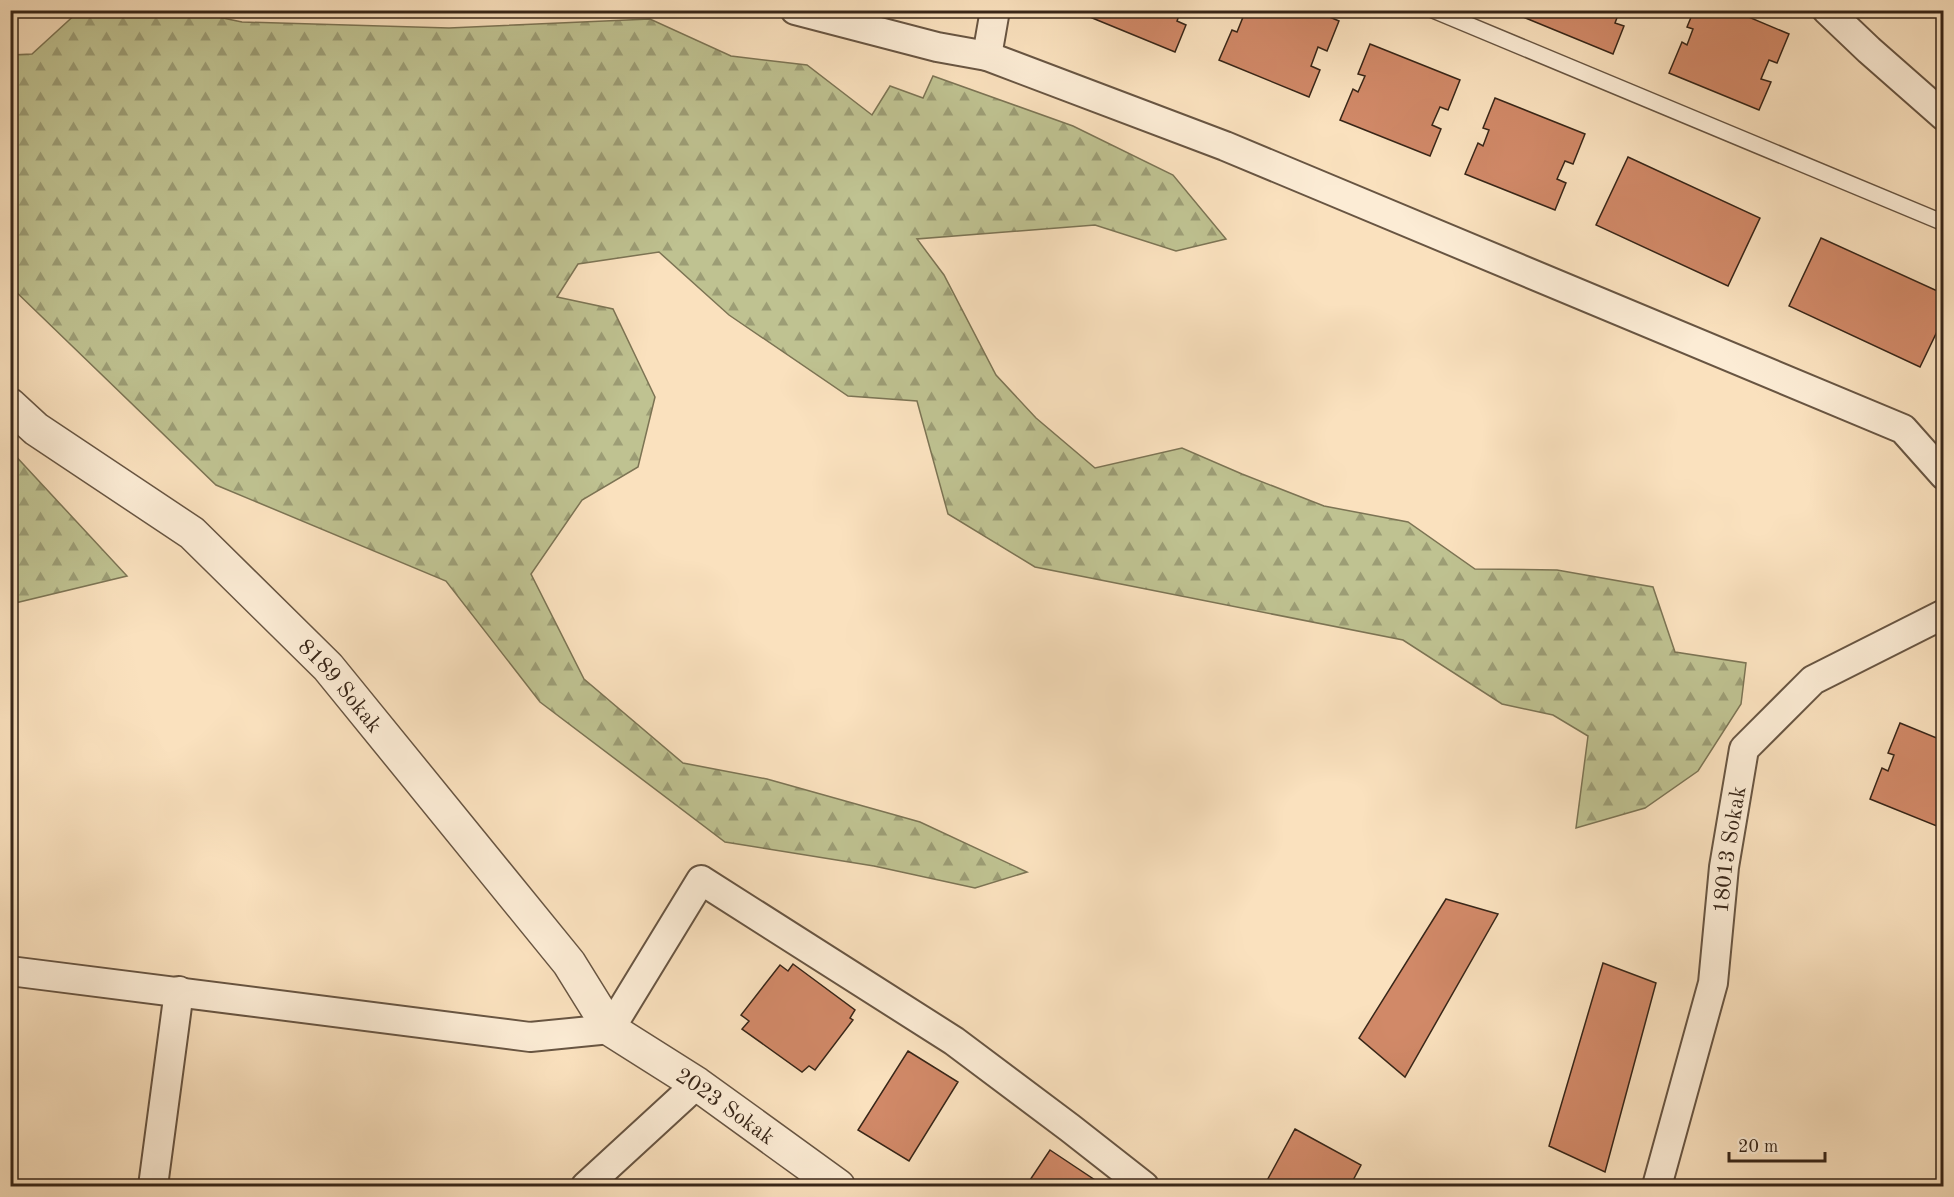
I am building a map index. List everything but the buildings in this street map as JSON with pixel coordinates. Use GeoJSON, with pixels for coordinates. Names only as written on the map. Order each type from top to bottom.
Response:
{"type":"FeatureCollection","features":[{"type":"Feature","properties":{"kind":"street"},"geometry":{"type":"LineString","coordinates":[[795,10],[938,47],[987,56],[1226,146],[1903,429],[1944,475]]}},
{"type":"Feature","properties":{"kind":"street"},"geometry":{"type":"LineString","coordinates":[[987,56],[995,10]]}},
{"type":"Feature","properties":{"kind":"street"},"geometry":{"type":"LineString","coordinates":[[1827,10],[1944,116]]}},
{"type":"Feature","properties":{"kind":"street","name":"8189 Sokak"},"geometry":{"type":"LineString","coordinates":[[10,405],[36,429],[192,533],[328,667],[569,963],[610,1029]]}},
{"type":"Feature","properties":{"kind":"street","name":"18013 Sokak"},"geometry":{"type":"LineString","coordinates":[[1657,1186],[1713,983],[1724,867],[1744,748],[1813,680],[1944,614]]}},
{"type":"Feature","properties":{"kind":"street"},"geometry":{"type":"LineString","coordinates":[[10,971],[530,1037],[610,1029],[701,880],[954,1041],[1144,1186]]}},
{"type":"Feature","properties":{"kind":"street"},"geometry":{"type":"LineString","coordinates":[[153,1186],[178,991]]}},
{"type":"Feature","properties":{"kind":"street","name":"2023 Sokak"},"geometry":{"type":"LineString","coordinates":[[610,1029],[697,1084],[838,1186]]}},
{"type":"Feature","properties":{"kind":"street"},"geometry":{"type":"LineString","coordinates":[[586,1186],[697,1084]]}},
{"type":"Feature","properties":{"kind":"lane"},"geometry":{"type":"LineString","coordinates":[[1433,10],[1944,223]]}},
{"type":"Feature","properties":{"kind":"green space"},"geometry":{"type":"Polygon","coordinates":[[[79,11],[189,11],[242,22],[449,28],[650,19],[731,56],[807,65],[872,115],[890,86],[923,98],[933,76],[1073,126],[1173,175],[1226,239],[1176,251],[1095,225],[917,239],[944,275],[996,375],[1036,418],[1095,468],[1182,448],[1324,506],[1408,522],[1475,569],[1557,570],[1653,587],[1675,652],[1746,663],[1741,704],[1698,771],[1645,808],[1576,828],[1588,736],[1553,715],[1502,704],[1403,640],[1035,567],[948,514],[917,401],[848,396],[729,315],[659,252],[578,264],[557,297],[613,309],[655,397],[638,467],[582,500],[531,574],[584,679],[683,763],[767,779],[920,822],[1027,872],[975,888],[874,866],[725,842],[540,702],[446,581],[216,485],[11,287],[11,55],[32,54],[79,11]]]}},
{"type":"Feature","properties":{"kind":"green space"},"geometry":{"type":"Polygon","coordinates":[[[11,451],[127,576],[11,604],[11,451]]]}}]}
